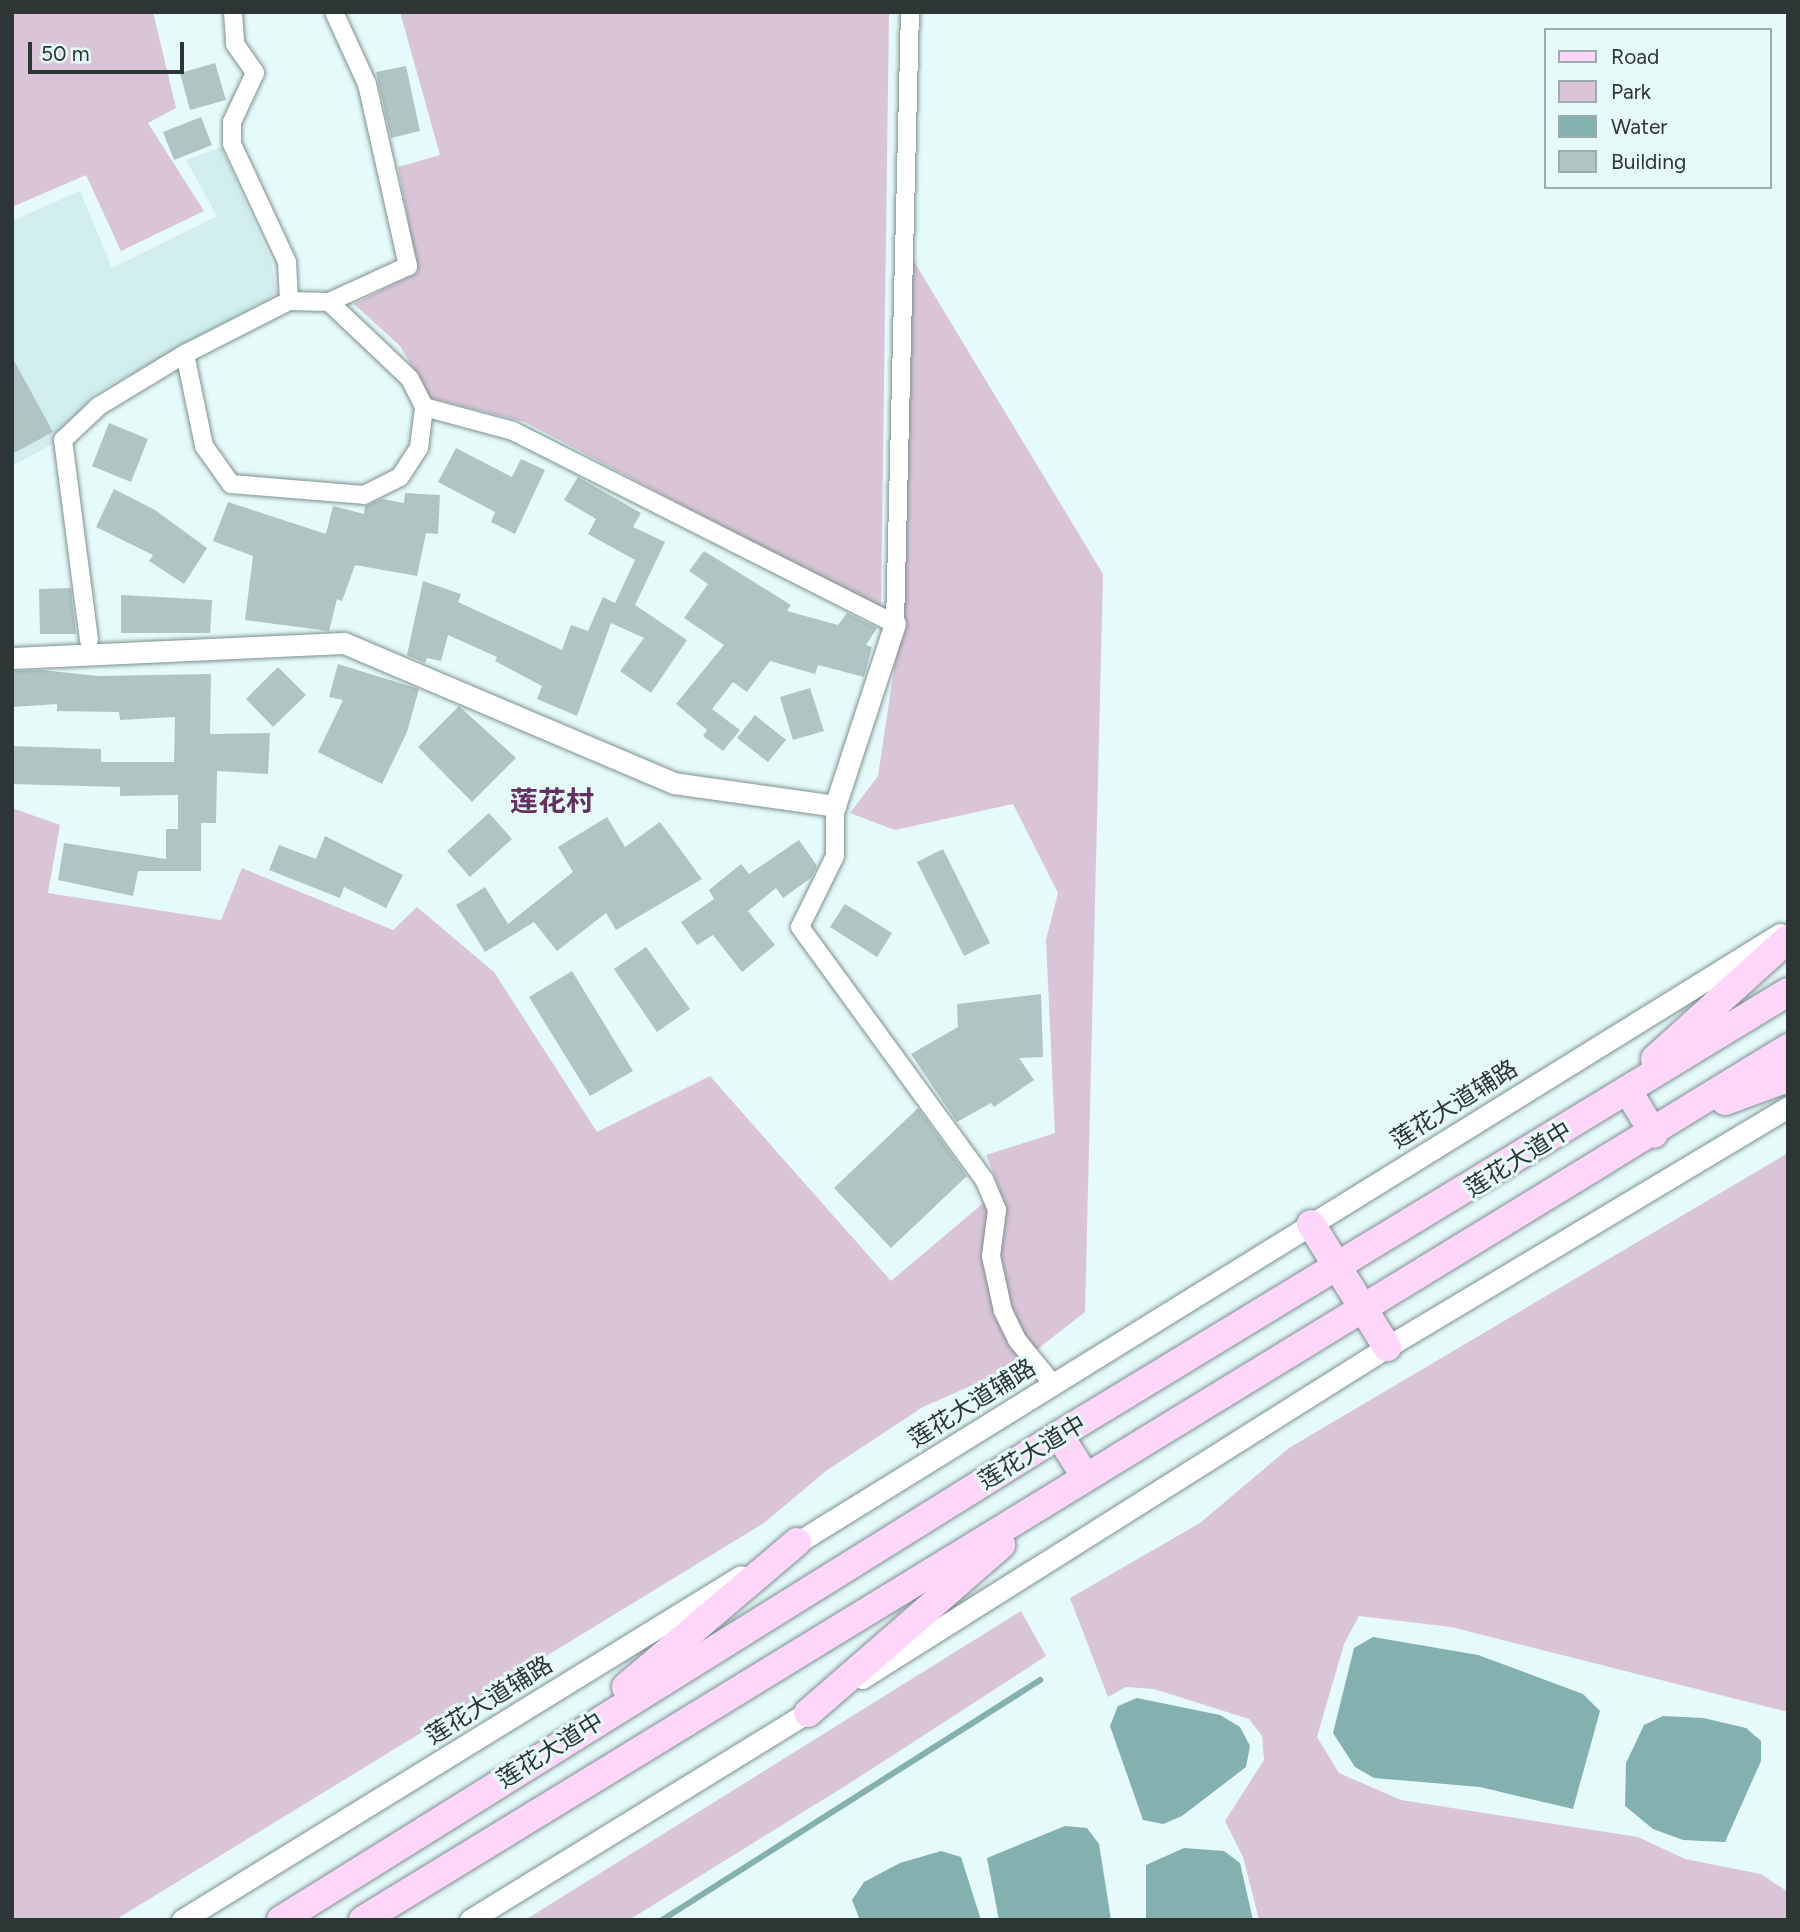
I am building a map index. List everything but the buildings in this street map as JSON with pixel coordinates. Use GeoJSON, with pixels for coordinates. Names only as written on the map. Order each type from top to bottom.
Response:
{"type":"FeatureCollection","features":[{"type":"Feature","properties":{"kind":"main road"},"geometry":{"type":"LineString","coordinates":[[1603,1106],[1788,939]]}},
{"type":"Feature","properties":{"kind":"main road","name":"莲花大道中"},"geometry":{"type":"LineString","coordinates":[[281,1920],[1059,1434],[1339,1269],[1788,992]]}},
{"type":"Feature","properties":{"kind":"main road","name":"莲花大道中"},"geometry":{"type":"LineString","coordinates":[[363,1920],[1363,1305],[1788,1048]]}},
{"type":"Feature","properties":{"kind":"main road"},"geometry":{"type":"LineString","coordinates":[[1628,1091],[1663,1126],[1788,1078]]}},
{"type":"Feature","properties":{"kind":"main road"},"geometry":{"type":"LineString","coordinates":[[1311,1224],[1387,1347]]}},
{"type":"Feature","properties":{"kind":"main road"},"geometry":{"type":"LineString","coordinates":[[808,1713],[1074,1483],[1059,1434]]}},
{"type":"Feature","properties":{"kind":"main road"},"geometry":{"type":"LineString","coordinates":[[552,1749],[797,1542]]}},
{"type":"Feature","properties":{"kind":"street"},"geometry":{"type":"LineString","coordinates":[[233,12],[235,44],[254,73],[232,122],[232,144],[287,262],[289,301]]}},
{"type":"Feature","properties":{"kind":"street"},"geometry":{"type":"LineString","coordinates":[[89,640],[63,440],[99,405],[185,354],[289,301],[329,302],[408,266],[367,83],[334,12]]}},
{"type":"Feature","properties":{"kind":"street"},"geometry":{"type":"LineString","coordinates":[[909,12],[895,624],[835,806],[835,856],[800,927],[984,1179],[997,1210],[991,1256],[1003,1311],[1017,1340],[1053,1384]]}},
{"type":"Feature","properties":{"kind":"street"},"geometry":{"type":"LineString","coordinates":[[185,354],[204,446],[231,484],[364,495],[400,477],[419,448],[424,407],[410,379],[329,302]]}},
{"type":"Feature","properties":{"kind":"street"},"geometry":{"type":"LineString","coordinates":[[424,407],[513,431],[895,624]]}},
{"type":"Feature","properties":{"kind":"street"},"geometry":{"type":"LineString","coordinates":[[12,658],[344,643],[674,783],[835,806]]}},
{"type":"Feature","properties":{"kind":"street","name":"莲花大道辅路"},"geometry":{"type":"LineString","coordinates":[[182,1920],[1788,929]]}},
{"type":"Feature","properties":{"kind":"street"},"geometry":{"type":"LineString","coordinates":[[470,1920],[808,1713],[1387,1347],[1788,1107]]}},
{"type":"Feature","properties":{"kind":"shaded area"},"geometry":{"type":"Polygon","coordinates":[[[221,147],[271,261],[277,294],[94,394],[54,443],[12,466],[12,221],[80,191],[112,268],[217,216],[186,160],[221,147]]]}},
{"type":"Feature","properties":{"kind":"green space"},"geometry":{"type":"Polygon","coordinates":[[[12,12],[153,12],[176,108],[148,123],[204,211],[121,251],[86,175],[12,207],[12,12]]]}},
{"type":"Feature","properties":{"kind":"green space"},"geometry":{"type":"Polygon","coordinates":[[[400,12],[889,12],[881,610],[525,422],[430,398],[400,346],[354,304],[418,272],[398,167],[440,155],[400,12]]]}},
{"type":"Feature","properties":{"kind":"green space"},"geometry":{"type":"Polygon","coordinates":[[[913,260],[1103,574],[1085,1312],[1016,1366],[923,1407],[826,1471],[764,1523],[115,1920],[12,1920],[12,808],[60,825],[48,893],[221,920],[242,868],[393,930],[417,907],[494,972],[597,1132],[710,1076],[891,1281],[1000,1189],[986,1155],[1055,1133],[1046,940],[1058,893],[1013,804],[895,830],[850,813],[878,776],[900,629],[913,260]]]}},
{"type":"Feature","properties":{"kind":"green space"},"geometry":{"type":"Polygon","coordinates":[[[1788,1153],[1788,1712],[1451,1627],[1359,1616],[1344,1644],[1317,1737],[1339,1773],[1401,1800],[1638,1837],[1685,1859],[1761,1874],[1788,1892],[1788,1920],[1259,1920],[1243,1857],[1225,1821],[1264,1760],[1262,1736],[1249,1719],[1154,1689],[1126,1687],[1108,1697],[1070,1598],[1200,1523],[1289,1448],[1788,1153]]]}},
{"type":"Feature","properties":{"kind":"green space"},"geometry":{"type":"Polygon","coordinates":[[[1021,1611],[1046,1656],[850,1783],[629,1920],[525,1920],[1021,1611]]]}},
{"type":"Feature","properties":{"kind":"water"},"geometry":{"type":"Polygon","coordinates":[[[1373,1637],[1478,1655],[1583,1694],[1600,1711],[1573,1809],[1480,1787],[1374,1778],[1355,1767],[1333,1733],[1354,1648],[1373,1637]]]}},
{"type":"Feature","properties":{"kind":"water"},"geometry":{"type":"Polygon","coordinates":[[[1137,1698],[1220,1715],[1240,1727],[1250,1746],[1246,1767],[1182,1816],[1163,1824],[1143,1820],[1110,1726],[1118,1706],[1137,1698]]]}},
{"type":"Feature","properties":{"kind":"water"},"geometry":{"type":"Polygon","coordinates":[[[1663,1716],[1703,1718],[1746,1728],[1761,1741],[1761,1761],[1725,1842],[1683,1840],[1653,1829],[1625,1806],[1626,1763],[1644,1725],[1663,1716]]]}},
{"type":"Feature","properties":{"kind":"water"},"geometry":{"type":"Polygon","coordinates":[[[1065,1826],[1087,1828],[1099,1844],[1111,1920],[999,1920],[987,1858],[1065,1826]]]}},
{"type":"Feature","properties":{"kind":"water"},"geometry":{"type":"Polygon","coordinates":[[[1184,1848],[1224,1851],[1240,1863],[1253,1920],[1146,1920],[1146,1865],[1184,1848]]]}},
{"type":"Feature","properties":{"kind":"water"},"geometry":{"type":"Polygon","coordinates":[[[941,1851],[961,1857],[981,1920],[860,1920],[852,1900],[864,1882],[900,1863],[941,1851]]]}},
{"type":"Feature","properties":{"kind":"waterway"},"geometry":{"type":"LineString","coordinates":[[662,1920],[1040,1680]]}},
{"type":"Feature","properties":{"kind":"district","name":"莲花村"},"geometry":{"type":"Point","coordinates":[552,801]}}]}
